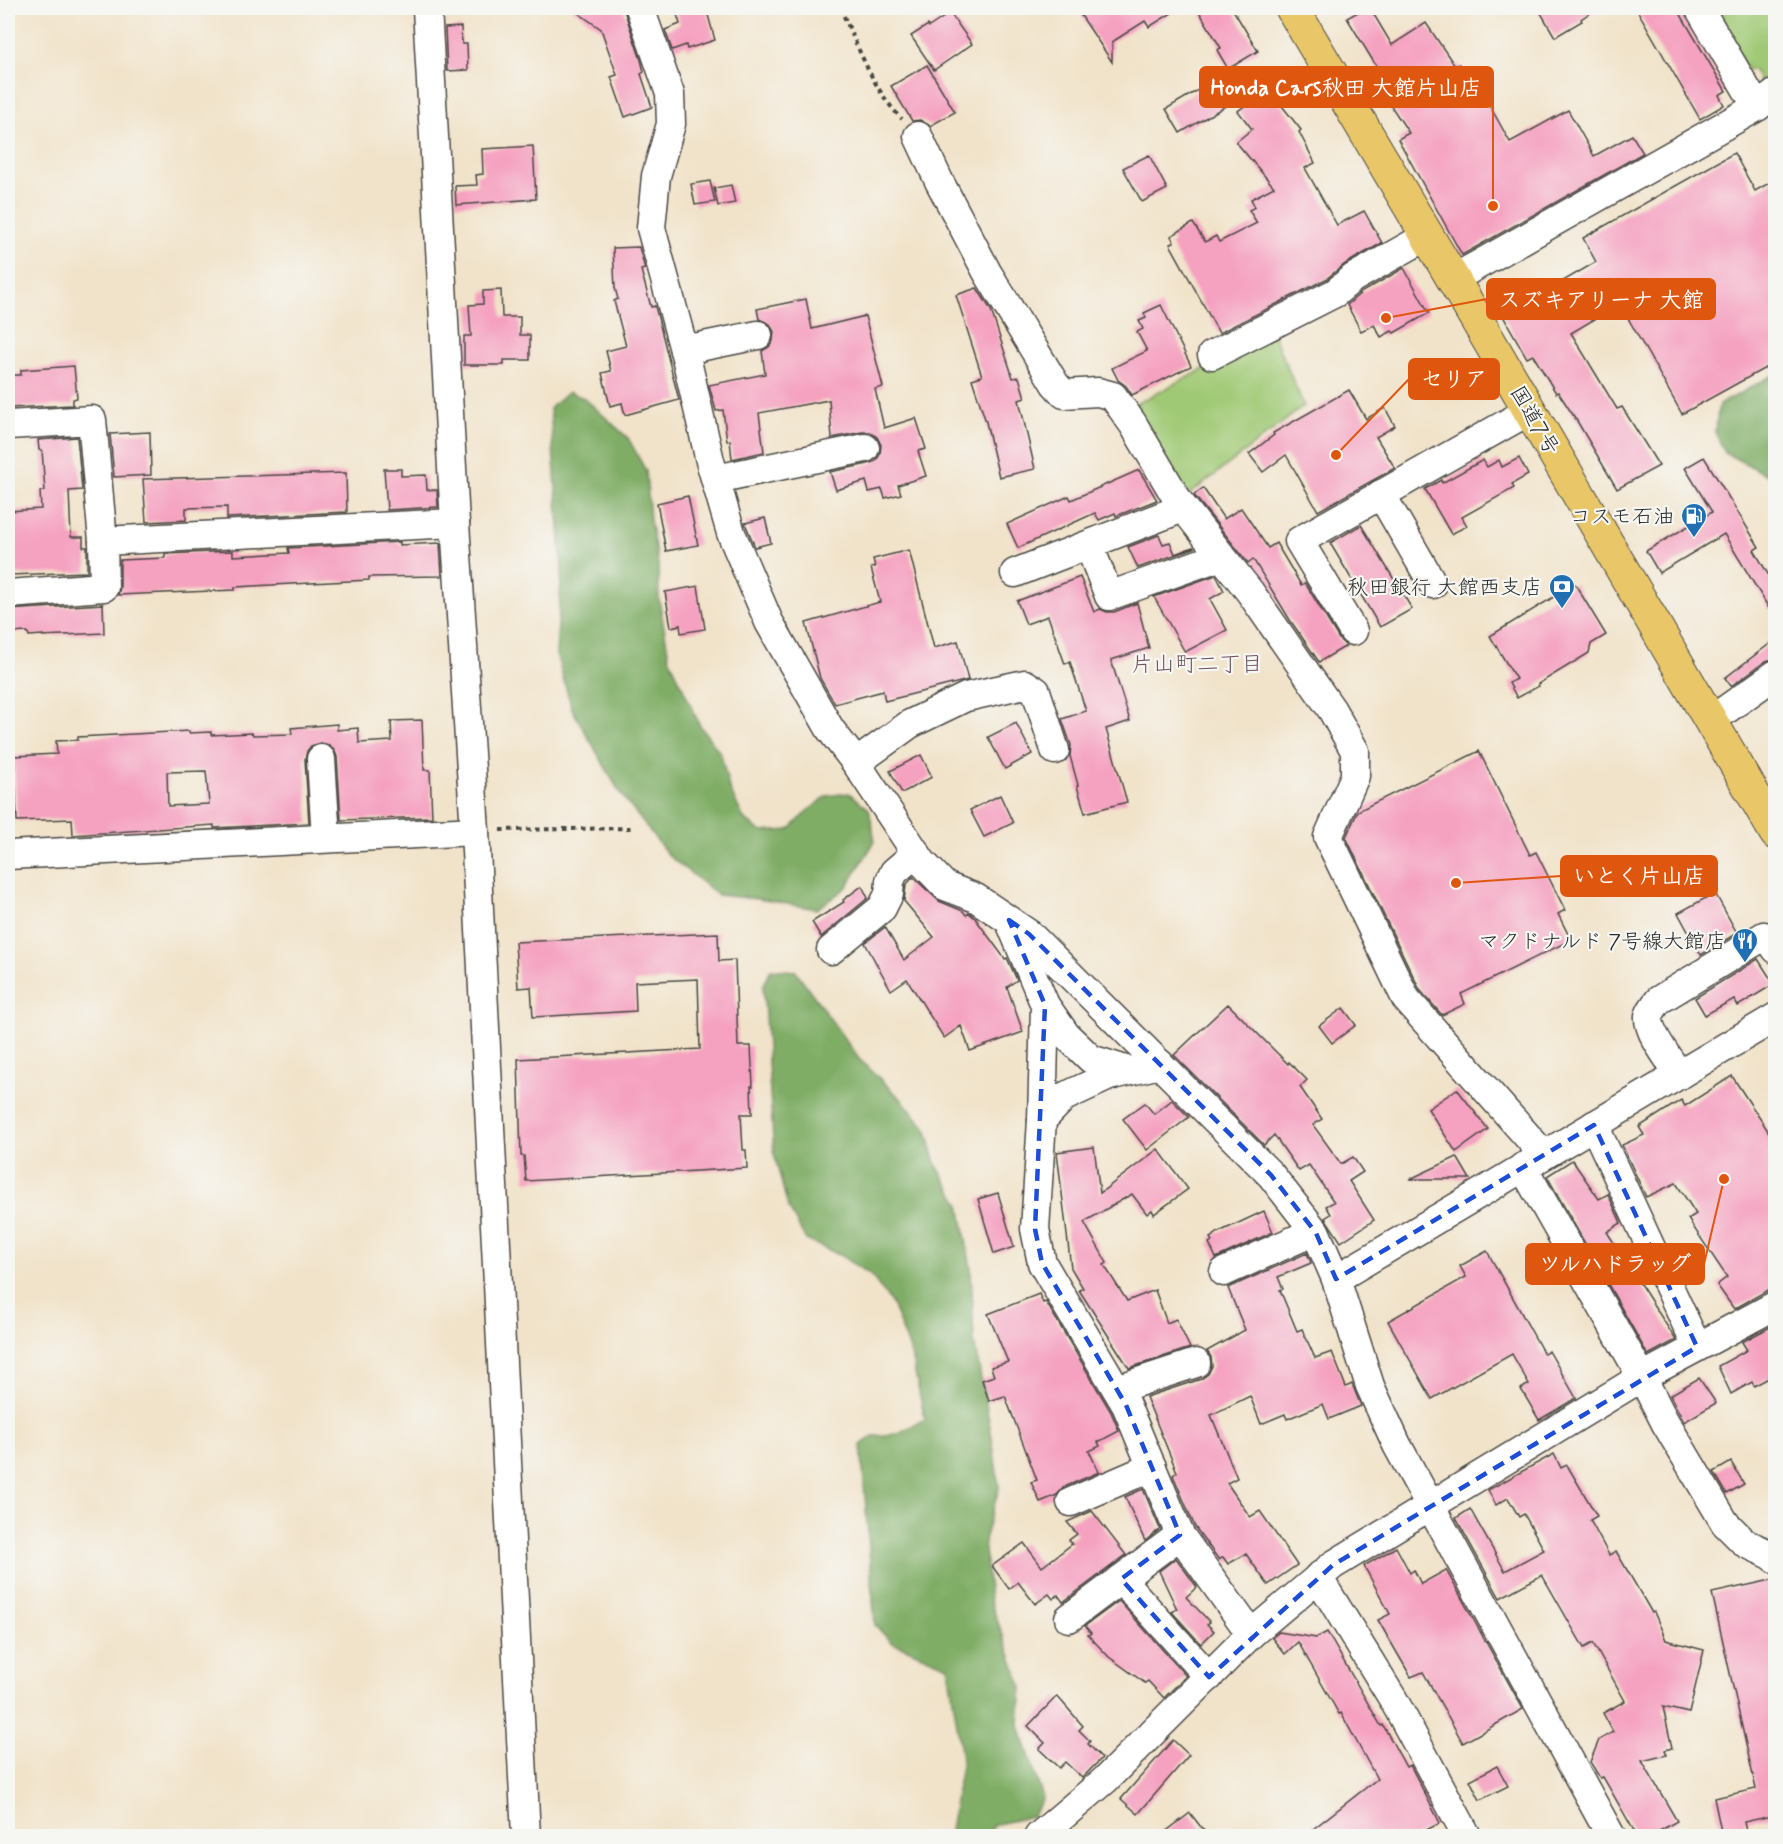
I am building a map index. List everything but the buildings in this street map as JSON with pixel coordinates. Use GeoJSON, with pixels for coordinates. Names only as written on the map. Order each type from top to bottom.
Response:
{"type":"FeatureCollection","features":[{"type":"Feature","properties":{"kind":"highway","name":"国道7号"},"geometry":{"type":"LineString","coordinates":[[1299,10],[1427,236],[1776,833]]}},
{"type":"Feature","properties":{"kind":"street"},"geometry":{"type":"LineString","coordinates":[[427,8],[454,523],[475,831],[526,1836]]}},
{"type":"Feature","properties":{"kind":"street"},"geometry":{"type":"LineString","coordinates":[[640,8],[670,94],[671,124],[656,176],[651,228],[731,533],[769,622],[830,729],[856,763],[916,853],[945,886],[976,898],[1029,934],[1271,1175],[1315,1231],[1336,1279],[1370,1386],[1397,1445],[1611,1836]]}},
{"type":"Feature","properties":{"kind":"street"},"geometry":{"type":"LineString","coordinates":[[1453,279],[1766,100],[1699,8]]}},
{"type":"Feature","properties":{"kind":"street"},"geometry":{"type":"LineString","coordinates":[[918,136],[987,272],[1055,384],[1064,394],[1098,392],[1113,396],[1133,424],[1183,508],[1250,592],[1332,710],[1355,751],[1355,776],[1328,837],[1406,999],[1534,1161],[1665,1422],[1725,1523],[1745,1543],[1776,1559]]}},
{"type":"Feature","properties":{"kind":"street"},"geometry":{"type":"LineString","coordinates":[[1212,355],[1335,293],[1353,278],[1427,236]]}},
{"type":"Feature","properties":{"kind":"street"},"geometry":{"type":"LineString","coordinates":[[684,350],[758,335]]}},
{"type":"Feature","properties":{"kind":"street"},"geometry":{"type":"LineString","coordinates":[[1353,631],[1299,540],[1529,411]]}},
{"type":"Feature","properties":{"kind":"street"},"geometry":{"type":"LineString","coordinates":[[8,425],[92,420],[103,541],[104,587],[8,594]]}},
{"type":"Feature","properties":{"kind":"street"},"geometry":{"type":"LineString","coordinates":[[716,479],[865,448]]}},
{"type":"Feature","properties":{"kind":"street"},"geometry":{"type":"LineString","coordinates":[[1381,494],[1433,584]]}},
{"type":"Feature","properties":{"kind":"street"},"geometry":{"type":"LineString","coordinates":[[1015,573],[1183,508]]}},
{"type":"Feature","properties":{"kind":"street"},"geometry":{"type":"LineString","coordinates":[[103,541],[454,523]]}},
{"type":"Feature","properties":{"kind":"street"},"geometry":{"type":"LineString","coordinates":[[1089,545],[1109,596],[1221,556]]}},
{"type":"Feature","properties":{"kind":"street"},"geometry":{"type":"LineString","coordinates":[[1710,721],[1776,674]]}},
{"type":"Feature","properties":{"kind":"street"},"geometry":{"type":"LineString","coordinates":[[856,763],[910,724],[966,698],[1025,684],[1036,691],[1055,750]]}},
{"type":"Feature","properties":{"kind":"street"},"geometry":{"type":"LineString","coordinates":[[321,759],[326,838]]}},
{"type":"Feature","properties":{"kind":"street"},"geometry":{"type":"LineString","coordinates":[[8,855],[475,831]]}},
{"type":"Feature","properties":{"kind":"street"},"geometry":{"type":"LineString","coordinates":[[831,950],[882,908],[889,894],[890,881],[894,872],[916,853]]}},
{"type":"Feature","properties":{"kind":"street"},"geometry":{"type":"LineString","coordinates":[[1009,920],[1045,1005],[1066,1035],[1091,1059],[1129,1071]]}},
{"type":"Feature","properties":{"kind":"street"},"geometry":{"type":"LineString","coordinates":[[1679,1074],[1651,1030],[1649,1018],[1653,1007],[1659,1000],[1764,936],[1776,949]]}},
{"type":"Feature","properties":{"kind":"street"},"geometry":{"type":"LineString","coordinates":[[1045,1005],[1042,1120],[1035,1229],[1042,1263],[1126,1405],[1180,1535],[1251,1634]]}},
{"type":"Feature","properties":{"kind":"street"},"geometry":{"type":"LineString","coordinates":[[1336,1279],[1776,1017]]}},
{"type":"Feature","properties":{"kind":"street"},"geometry":{"type":"LineString","coordinates":[[1042,1120],[1064,1097],[1109,1076],[1160,1064]]}},
{"type":"Feature","properties":{"kind":"street"},"geometry":{"type":"LineString","coordinates":[[1594,1125],[1697,1347]]}},
{"type":"Feature","properties":{"kind":"street"},"geometry":{"type":"LineString","coordinates":[[1224,1272],[1315,1231]]}},
{"type":"Feature","properties":{"kind":"street"},"geometry":{"type":"LineString","coordinates":[[1039,1836],[1105,1780],[1251,1634],[1333,1565],[1642,1377],[1776,1305]]}},
{"type":"Feature","properties":{"kind":"street"},"geometry":{"type":"LineString","coordinates":[[1117,1389],[1196,1363]]}},
{"type":"Feature","properties":{"kind":"street"},"geometry":{"type":"LineString","coordinates":[[1071,1502],[1152,1467]]}},
{"type":"Feature","properties":{"kind":"street"},"geometry":{"type":"LineString","coordinates":[[1069,1618],[1180,1535]]}},
{"type":"Feature","properties":{"kind":"street"},"geometry":{"type":"LineString","coordinates":[[1318,1577],[1393,1699],[1467,1836]]}},
{"type":"Feature","properties":{"kind":"street"},"geometry":{"type":"LineString","coordinates":[[1121,1579],[1209,1677]]}},
{"type":"Feature","properties":{"kind":"path"},"geometry":{"type":"LineString","coordinates":[[840,8],[875,82],[895,111],[918,136]]}},
{"type":"Feature","properties":{"kind":"path"},"geometry":{"type":"LineString","coordinates":[[475,831],[634,828]]}},
{"type":"Feature","properties":{"kind":"highlighted area"},"geometry":{"type":"Polygon","coordinates":[[[1009,920],[1029,934],[1271,1175],[1316,1233],[1336,1279],[1594,1125],[1697,1347],[1333,1565],[1209,1677],[1121,1579],[1180,1535],[1126,1405],[1042,1263],[1035,1229],[1045,1005],[1009,920]]]}},
{"type":"Feature","properties":{"kind":"green space"},"geometry":{"type":"Polygon","coordinates":[[[1711,8],[1775,10],[1776,84],[1773,86],[1758,82],[1759,79],[1753,69],[1748,71],[1711,8]]]}},
{"type":"Feature","properties":{"kind":"green space"},"geometry":{"type":"Polygon","coordinates":[[[1273,334],[1304,406],[1186,497],[1135,404],[1273,334]]]}},
{"type":"Feature","properties":{"kind":"green space"},"geometry":{"type":"Polygon","coordinates":[[[1775,374],[1775,479],[1725,453],[1715,432],[1719,405],[1775,374]]]}},
{"type":"Feature","properties":{"kind":"green space"},"geometry":{"type":"Polygon","coordinates":[[[568,392],[584,398],[628,438],[646,471],[650,520],[658,564],[659,599],[669,657],[700,726],[721,754],[729,788],[744,819],[762,832],[789,830],[827,796],[849,793],[869,809],[875,841],[846,888],[817,909],[718,895],[669,856],[620,793],[572,709],[556,654],[562,567],[550,408],[568,392]]]}},
{"type":"Feature","properties":{"kind":"green space"},"geometry":{"type":"Polygon","coordinates":[[[771,969],[796,971],[859,1059],[901,1099],[926,1128],[936,1164],[960,1205],[971,1269],[974,1341],[999,1488],[984,1540],[990,1601],[1022,1686],[1019,1725],[1043,1798],[1032,1816],[993,1825],[989,1836],[949,1836],[962,1759],[948,1666],[891,1642],[875,1625],[861,1445],[873,1436],[897,1434],[925,1419],[910,1350],[892,1304],[871,1275],[838,1254],[806,1240],[788,1207],[774,1154],[763,986],[771,969]]]}},
{"type":"Feature","properties":{"kind":"place","name":"Honda Cars秋田 大館片山店"},"geometry":{"type":"Point","coordinates":[1493,206]}},
{"type":"Feature","properties":{"kind":"place","name":"スズキアリーナ 大館"},"geometry":{"type":"Point","coordinates":[1386,318]}},
{"type":"Feature","properties":{"kind":"place","name":"セリア"},"geometry":{"type":"Point","coordinates":[1336,455]}},
{"type":"Feature","properties":{"kind":"place","name":"コスモ石油"},"geometry":{"type":"Point","coordinates":[1694,539]}},
{"type":"Feature","properties":{"kind":"place","name":"秋田銀行 大館西支店"},"geometry":{"type":"Point","coordinates":[1562,610]}},
{"type":"Feature","properties":{"kind":"place","name":"いとく片山店"},"geometry":{"type":"Point","coordinates":[1456,883]}},
{"type":"Feature","properties":{"kind":"place","name":"マクドナルド 7号線大館店"},"geometry":{"type":"Point","coordinates":[1745,964]}},
{"type":"Feature","properties":{"kind":"place","name":"ツルハドラッグ"},"geometry":{"type":"Point","coordinates":[1724,1179]}},
{"type":"Feature","properties":{"kind":"district","name":"片山町二丁目"},"geometry":{"type":"Point","coordinates":[1197,663]}}]}
